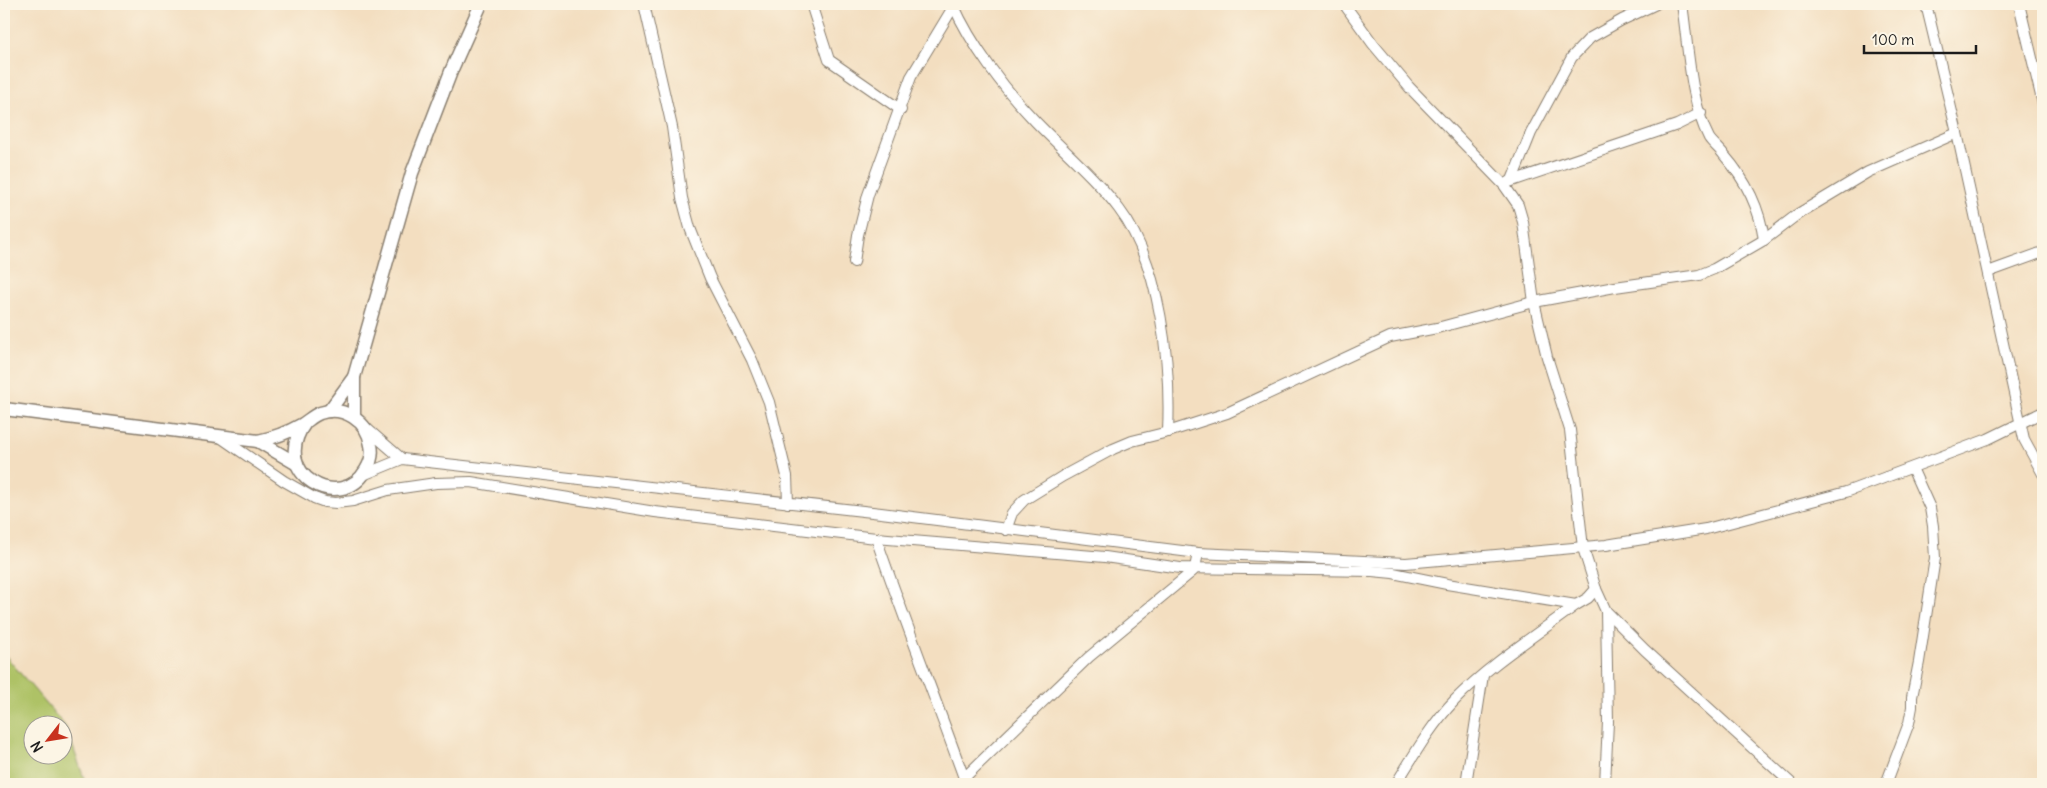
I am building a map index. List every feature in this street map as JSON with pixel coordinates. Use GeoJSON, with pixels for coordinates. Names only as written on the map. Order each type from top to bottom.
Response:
{"type":"FeatureCollection","features":[{"type":"Feature","properties":{"kind":"main road"},"geometry":{"type":"LineString","coordinates":[[329,411],[354,377],[412,173],[452,69],[481,4]]}},
{"type":"Feature","properties":{"kind":"main road"},"geometry":{"type":"LineString","coordinates":[[354,377],[359,422]]}},
{"type":"Feature","properties":{"kind":"main road"},"geometry":{"type":"LineString","coordinates":[[4,409],[258,441],[276,437],[305,423]]}},
{"type":"Feature","properties":{"kind":"main road"},"geometry":{"type":"LineString","coordinates":[[329,411],[342,412],[359,422],[370,438],[372,451],[370,464],[355,483],[344,488],[321,487],[306,478],[297,464],[294,453],[298,432],[305,423],[312,417],[329,411]]}},
{"type":"Feature","properties":{"kind":"main road"},"geometry":{"type":"LineString","coordinates":[[258,441],[297,464]]}},
{"type":"Feature","properties":{"kind":"street"},"geometry":{"type":"LineString","coordinates":[[644,4],[672,127],[682,198],[690,228],[710,278],[752,360],[769,402],[787,476],[788,502]]}},
{"type":"Feature","properties":{"kind":"street"},"geometry":{"type":"LineString","coordinates":[[811,4],[830,60],[901,110]]}},
{"type":"Feature","properties":{"kind":"street"},"geometry":{"type":"LineString","coordinates":[[1344,4],[1373,44],[1409,87],[1508,183],[1518,205],[1523,222],[1534,302],[1547,357],[1570,430],[1583,548],[1596,589],[1606,611],[1644,650],[1792,784]]}},
{"type":"Feature","properties":{"kind":"street"},"geometry":{"type":"LineString","coordinates":[[1508,183],[1531,133],[1572,57],[1590,38],[1656,4]]}},
{"type":"Feature","properties":{"kind":"street"},"geometry":{"type":"LineString","coordinates":[[1682,4],[1696,99],[1710,140],[1725,155],[1752,198],[1762,222],[1764,240]]}},
{"type":"Feature","properties":{"kind":"street"},"geometry":{"type":"LineString","coordinates":[[1926,4],[1957,133],[2020,423],[2027,446],[2043,474]]}},
{"type":"Feature","properties":{"kind":"street"},"geometry":{"type":"LineString","coordinates":[[2019,4],[2043,104]]}},
{"type":"Feature","properties":{"kind":"street"},"geometry":{"type":"LineString","coordinates":[[854,262],[858,235],[868,195],[885,144],[901,110],[911,77],[954,5]]}},
{"type":"Feature","properties":{"kind":"street"},"geometry":{"type":"LineString","coordinates":[[954,5],[979,50],[1017,101],[1102,188],[1131,228],[1148,267],[1160,311],[1170,395],[1168,432]]}},
{"type":"Feature","properties":{"kind":"street"},"geometry":{"type":"LineString","coordinates":[[1508,183],[1677,125],[1701,114]]}},
{"type":"Feature","properties":{"kind":"street"},"geometry":{"type":"LineString","coordinates":[[1006,530],[1012,513],[1024,500],[1113,449],[1132,441],[1168,432],[1227,413],[1390,337],[1437,328],[1534,302],[1615,287],[1699,275],[1714,269],[1764,240],[1798,214],[1868,172],[1957,133]]}},
{"type":"Feature","properties":{"kind":"street"},"geometry":{"type":"LineString","coordinates":[[1988,272],[2043,252]]}},
{"type":"Feature","properties":{"kind":"street"},"geometry":{"type":"LineString","coordinates":[[363,475],[402,459],[788,502],[1198,553],[1406,563],[1583,548],[1706,529],[1846,492],[1988,439],[2043,412]]}},
{"type":"Feature","properties":{"kind":"street"},"geometry":{"type":"LineString","coordinates":[[359,422],[402,459]]}},
{"type":"Feature","properties":{"kind":"street"},"geometry":{"type":"LineString","coordinates":[[219,436],[284,481],[325,502],[353,501],[388,490],[436,483],[471,482],[655,512],[876,538],[1105,557],[1180,568],[1379,571],[1576,605]]}},
{"type":"Feature","properties":{"kind":"street"},"geometry":{"type":"LineString","coordinates":[[1886,784],[1904,738],[1912,707],[1912,697],[1920,662],[1935,558],[1930,508],[1912,468]]}},
{"type":"Feature","properties":{"kind":"street"},"geometry":{"type":"LineString","coordinates":[[876,538],[912,643],[939,707],[964,778],[1089,657],[1196,568],[1198,553]]}},
{"type":"Feature","properties":{"kind":"street"},"geometry":{"type":"LineString","coordinates":[[1396,784],[1428,733],[1456,699],[1483,675],[1588,598],[1596,589]]}},
{"type":"Feature","properties":{"kind":"street"},"geometry":{"type":"LineString","coordinates":[[1605,784],[1608,722],[1606,611]]}},
{"type":"Feature","properties":{"kind":"street"},"geometry":{"type":"LineString","coordinates":[[1466,784],[1483,675]]}},
{"type":"Feature","properties":{"kind":"green space"},"geometry":{"type":"Polygon","coordinates":[[[4,654],[57,716],[22,716],[22,766],[72,766],[72,744],[86,784],[4,784],[4,654]]]}}]}
